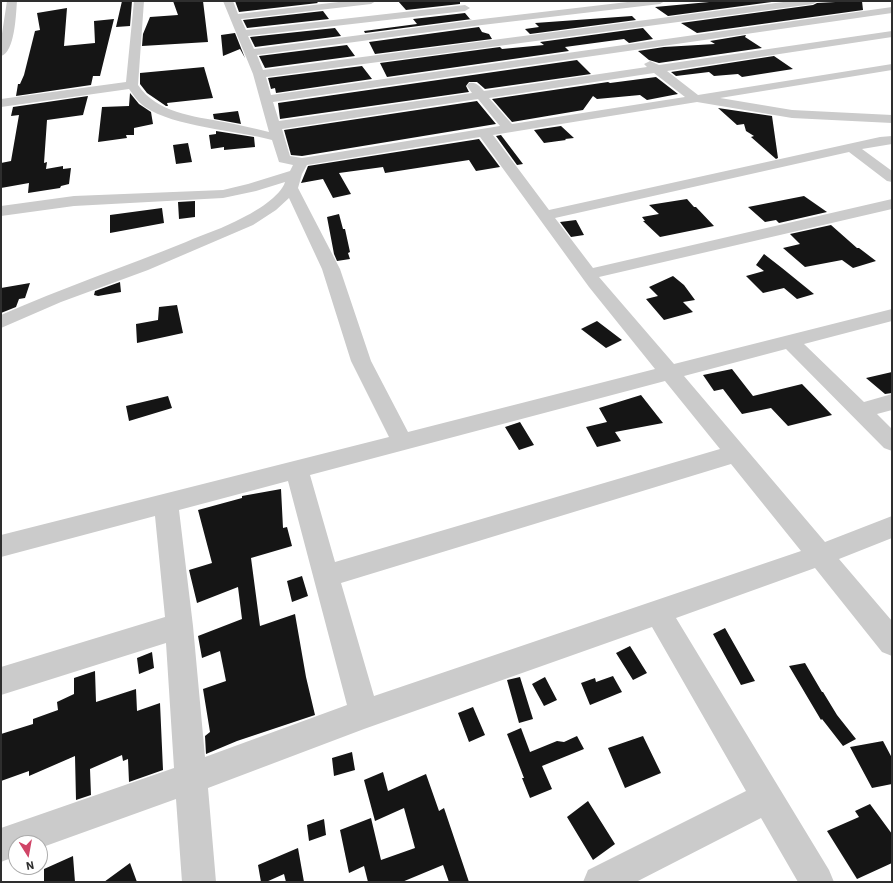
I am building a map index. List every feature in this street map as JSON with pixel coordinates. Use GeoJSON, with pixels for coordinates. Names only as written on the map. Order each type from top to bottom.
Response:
{"type":"FeatureCollection","features":[{"type":"Feature","properties":{"kind":"street"},"geometry":{"type":"LineString","coordinates":[[139,1],[132,85],[136,95],[147,103],[178,117],[277,132],[480,95],[892,34]]}},
{"type":"Feature","properties":{"kind":"street"},"geometry":{"type":"LineString","coordinates":[[228,1],[259,74],[284,159],[296,175],[331,270],[361,361],[403,442]]}},
{"type":"Feature","properties":{"kind":"street"},"geometry":{"type":"LineString","coordinates":[[235,17],[371,1]]}},
{"type":"Feature","properties":{"kind":"street"},"geometry":{"type":"LineString","coordinates":[[569,1],[628,48],[695,98],[784,113],[892,119]]}},
{"type":"Feature","properties":{"kind":"street"},"geometry":{"type":"LineString","coordinates":[[250,53],[581,10],[617,3],[660,1]]}},
{"type":"Feature","properties":{"kind":"street"},"geometry":{"type":"LineString","coordinates":[[731,1],[829,53]]}},
{"type":"Feature","properties":{"kind":"street"},"geometry":{"type":"LineString","coordinates":[[259,74],[813,1]]}},
{"type":"Feature","properties":{"kind":"street"},"geometry":{"type":"LineString","coordinates":[[241,34],[404,10],[462,4],[503,42]]}},
{"type":"Feature","properties":{"kind":"street"},"geometry":{"type":"LineString","coordinates":[[1,54],[8,6]]}},
{"type":"Feature","properties":{"kind":"street"},"geometry":{"type":"LineString","coordinates":[[404,10],[460,71],[508,128]]}},
{"type":"Feature","properties":{"kind":"street"},"geometry":{"type":"LineString","coordinates":[[266,99],[892,10]]}},
{"type":"Feature","properties":{"kind":"street"},"geometry":{"type":"LineString","coordinates":[[850,64],[864,72]]}},
{"type":"Feature","properties":{"kind":"street"},"geometry":{"type":"LineString","coordinates":[[1,211],[82,200],[135,196],[223,194],[251,188],[296,175],[508,128],[892,67]]}},
{"type":"Feature","properties":{"kind":"street"},"geometry":{"type":"LineString","coordinates":[[1,103],[132,85]]}},
{"type":"Feature","properties":{"kind":"street"},"geometry":{"type":"LineString","coordinates":[[484,133],[589,274],[892,642]]}},
{"type":"Feature","properties":{"kind":"street"},"geometry":{"type":"LineString","coordinates":[[545,216],[892,140]]}},
{"type":"Feature","properties":{"kind":"street"},"geometry":{"type":"LineString","coordinates":[[852,148],[892,178]]}},
{"type":"Feature","properties":{"kind":"street"},"geometry":{"type":"LineString","coordinates":[[1,322],[55,298],[142,266],[247,222],[271,207],[296,175]]}},
{"type":"Feature","properties":{"kind":"street"},"geometry":{"type":"LineString","coordinates":[[589,274],[892,204]]}},
{"type":"Feature","properties":{"kind":"street"},"geometry":{"type":"LineString","coordinates":[[1,546],[297,471],[892,315]]}},
{"type":"Feature","properties":{"kind":"street"},"geometry":{"type":"LineString","coordinates":[[790,342],[892,442]]}},
{"type":"Feature","properties":{"kind":"street"},"geometry":{"type":"LineString","coordinates":[[860,411],[892,402]]}},
{"type":"Feature","properties":{"kind":"street"},"geometry":{"type":"LineString","coordinates":[[326,576],[737,454]]}},
{"type":"Feature","properties":{"kind":"street"},"geometry":{"type":"LineString","coordinates":[[297,471],[364,714]]}},
{"type":"Feature","properties":{"kind":"street"},"geometry":{"type":"LineString","coordinates":[[166,504],[179,626],[199,882]]}},
{"type":"Feature","properties":{"kind":"street"},"geometry":{"type":"LineString","coordinates":[[1,844],[191,778],[364,714],[821,555],[892,527]]}},
{"type":"Feature","properties":{"kind":"street"},"geometry":{"type":"LineString","coordinates":[[658,612],[817,882]]}},
{"type":"Feature","properties":{"kind":"street"},"geometry":{"type":"LineString","coordinates":[[1,681],[179,626]]}},
{"type":"Feature","properties":{"kind":"street"},"geometry":{"type":"LineString","coordinates":[[600,882],[767,798]]}},
{"type":"Feature","properties":{"kind":"building"},"geometry":{"type":"Polygon","coordinates":[[[122,1],[132,1],[130,26],[116,27],[122,1]]]}},
{"type":"Feature","properties":{"kind":"building"},"geometry":{"type":"Polygon","coordinates":[[[173,1],[203,1],[208,42],[142,46],[143,34],[150,17],[178,15],[173,1]]]}},
{"type":"Feature","properties":{"kind":"building"},"geometry":{"type":"Polygon","coordinates":[[[235,1],[316,1],[318,3],[239,12],[235,1]]]}},
{"type":"Feature","properties":{"kind":"building"},"geometry":{"type":"Polygon","coordinates":[[[398,1],[460,1],[460,4],[406,10],[398,1]]]}},
{"type":"Feature","properties":{"kind":"building"},"geometry":{"type":"Polygon","coordinates":[[[720,1],[779,1],[668,16],[655,7],[720,1]]]}},
{"type":"Feature","properties":{"kind":"building"},"geometry":{"type":"Polygon","coordinates":[[[862,1],[863,10],[697,33],[681,23],[813,5],[817,3],[862,1]]]}},
{"type":"Feature","properties":{"kind":"building"},"geometry":{"type":"Polygon","coordinates":[[[67,8],[64,46],[95,43],[94,21],[114,19],[100,76],[93,76],[91,85],[16,96],[18,84],[20,84],[24,75],[35,31],[40,30],[37,13],[67,8]]]}},
{"type":"Feature","properties":{"kind":"building"},"geometry":{"type":"Polygon","coordinates":[[[323,11],[329,19],[247,28],[243,20],[323,11]]]}},
{"type":"Feature","properties":{"kind":"building"},"geometry":{"type":"Polygon","coordinates":[[[465,13],[470,19],[472,19],[365,33],[364,31],[417,24],[413,19],[465,13]]]}},
{"type":"Feature","properties":{"kind":"building"},"geometry":{"type":"Polygon","coordinates":[[[632,16],[636,20],[530,34],[525,29],[539,27],[535,23],[632,16]]]}},
{"type":"Feature","properties":{"kind":"building"},"geometry":{"type":"Polygon","coordinates":[[[479,27],[482,32],[489,34],[492,39],[375,54],[369,42],[479,27]]]}},
{"type":"Feature","properties":{"kind":"building"},"geometry":{"type":"Polygon","coordinates":[[[335,28],[341,36],[255,47],[250,37],[335,28]]]}},
{"type":"Feature","properties":{"kind":"building"},"geometry":{"type":"Polygon","coordinates":[[[643,28],[653,39],[629,43],[624,39],[565,47],[569,51],[387,77],[380,63],[500,47],[502,49],[544,45],[540,42],[643,28]]]}},
{"type":"Feature","properties":{"kind":"building"},"geometry":{"type":"Polygon","coordinates":[[[235,33],[245,58],[240,49],[223,56],[221,35],[235,33]]]}},
{"type":"Feature","properties":{"kind":"building"},"geometry":{"type":"Polygon","coordinates":[[[746,35],[745,37],[762,48],[659,63],[649,60],[638,51],[664,47],[715,44],[710,41],[746,35]]]}},
{"type":"Feature","properties":{"kind":"building"},"geometry":{"type":"Polygon","coordinates":[[[347,45],[355,56],[265,68],[259,56],[347,45]]]}},
{"type":"Feature","properties":{"kind":"building"},"geometry":{"type":"Polygon","coordinates":[[[774,56],[793,69],[742,77],[738,74],[714,76],[709,72],[676,76],[671,72],[774,56]]]}},
{"type":"Feature","properties":{"kind":"building"},"geometry":{"type":"Polygon","coordinates":[[[577,60],[591,74],[485,89],[477,82],[469,82],[466,86],[469,92],[280,119],[278,103],[577,60]]]}},
{"type":"Feature","properties":{"kind":"building"},"geometry":{"type":"Polygon","coordinates":[[[362,66],[372,79],[276,93],[275,88],[271,89],[268,78],[362,66]]]}},
{"type":"Feature","properties":{"kind":"building"},"geometry":{"type":"Polygon","coordinates":[[[204,67],[213,98],[167,103],[168,106],[166,106],[147,93],[140,84],[140,73],[204,67]]]}},
{"type":"Feature","properties":{"kind":"building"},"geometry":{"type":"Polygon","coordinates":[[[656,77],[678,94],[647,100],[640,95],[597,99],[593,96],[583,110],[512,122],[492,99],[608,82],[610,83],[656,77]]]}},
{"type":"Feature","properties":{"kind":"building"},"geometry":{"type":"Polygon","coordinates":[[[130,93],[139,104],[151,112],[153,124],[134,128],[134,135],[126,135],[127,138],[98,142],[102,107],[129,106],[130,93]]]}},
{"type":"Feature","properties":{"kind":"building"},"geometry":{"type":"Polygon","coordinates":[[[88,96],[83,115],[47,120],[44,163],[47,162],[46,169],[63,166],[63,169],[71,168],[69,184],[61,186],[60,188],[28,193],[29,183],[1,188],[1,163],[11,161],[19,115],[11,116],[13,107],[88,96]]]}},
{"type":"Feature","properties":{"kind":"building"},"geometry":{"type":"Polygon","coordinates":[[[477,101],[496,124],[302,156],[291,155],[284,130],[477,101]]]}},
{"type":"Feature","properties":{"kind":"building"},"geometry":{"type":"Polygon","coordinates":[[[718,108],[772,116],[778,158],[776,159],[751,137],[754,136],[746,131],[744,124],[737,125],[718,108]]]}},
{"type":"Feature","properties":{"kind":"building"},"geometry":{"type":"Polygon","coordinates":[[[238,111],[241,124],[214,119],[213,114],[238,111]]]}},
{"type":"Feature","properties":{"kind":"building"},"geometry":{"type":"Polygon","coordinates":[[[561,126],[574,138],[544,143],[534,130],[561,126]]]}},
{"type":"Feature","properties":{"kind":"building"},"geometry":{"type":"Polygon","coordinates":[[[216,131],[254,137],[255,147],[224,150],[224,147],[211,149],[209,135],[216,134],[216,131]]]}},
{"type":"Feature","properties":{"kind":"building"},"geometry":{"type":"Polygon","coordinates":[[[501,135],[523,164],[517,165],[496,136],[501,135]]]}},
{"type":"Feature","properties":{"kind":"building"},"geometry":{"type":"Polygon","coordinates":[[[479,139],[500,167],[476,171],[469,160],[385,173],[383,167],[339,173],[351,194],[333,198],[323,179],[301,183],[308,166],[479,139]]]}},
{"type":"Feature","properties":{"kind":"building"},"geometry":{"type":"Polygon","coordinates":[[[188,143],[192,162],[176,164],[173,145],[188,143]]]}},
{"type":"Feature","properties":{"kind":"building"},"geometry":{"type":"Polygon","coordinates":[[[804,196],[827,212],[779,223],[776,220],[765,222],[748,207],[804,196]]]}},
{"type":"Feature","properties":{"kind":"building"},"geometry":{"type":"Polygon","coordinates":[[[687,199],[714,226],[660,237],[643,221],[645,221],[642,217],[659,214],[649,205],[687,199]]]}},
{"type":"Feature","properties":{"kind":"building"},"geometry":{"type":"Polygon","coordinates":[[[195,201],[195,217],[179,219],[178,202],[195,201]]]}},
{"type":"Feature","properties":{"kind":"building"},"geometry":{"type":"Polygon","coordinates":[[[162,208],[164,223],[110,233],[110,215],[162,208]]]}},
{"type":"Feature","properties":{"kind":"building"},"geometry":{"type":"Polygon","coordinates":[[[339,214],[343,229],[345,229],[350,259],[337,261],[334,254],[327,217],[339,214]]]}},
{"type":"Feature","properties":{"kind":"building"},"geometry":{"type":"Polygon","coordinates":[[[576,220],[584,235],[571,237],[560,222],[576,220]]]}},
{"type":"Feature","properties":{"kind":"building"},"geometry":{"type":"Polygon","coordinates":[[[831,225],[857,248],[876,261],[853,268],[842,260],[805,267],[783,248],[800,244],[790,234],[831,225]]]}},
{"type":"Feature","properties":{"kind":"building"},"geometry":{"type":"Polygon","coordinates":[[[764,254],[814,294],[797,299],[784,288],[763,293],[746,276],[764,271],[756,265],[764,254]]]}},
{"type":"Feature","properties":{"kind":"building"},"geometry":{"type":"Polygon","coordinates":[[[673,276],[684,285],[695,300],[683,302],[693,312],[664,320],[646,299],[658,296],[649,287],[673,276]]]}},
{"type":"Feature","properties":{"kind":"building"},"geometry":{"type":"Polygon","coordinates":[[[120,282],[121,292],[98,296],[94,295],[95,291],[120,282]]]}},
{"type":"Feature","properties":{"kind":"building"},"geometry":{"type":"Polygon","coordinates":[[[30,283],[25,298],[19,299],[16,307],[1,313],[1,288],[30,283]]]}},
{"type":"Feature","properties":{"kind":"building"},"geometry":{"type":"Polygon","coordinates":[[[177,305],[183,333],[137,343],[136,324],[158,320],[159,307],[177,305]]]}},
{"type":"Feature","properties":{"kind":"building"},"geometry":{"type":"Polygon","coordinates":[[[597,321],[622,340],[606,348],[581,329],[597,321]]]}},
{"type":"Feature","properties":{"kind":"building"},"geometry":{"type":"Polygon","coordinates":[[[732,369],[753,396],[802,384],[832,415],[788,426],[771,408],[742,414],[723,389],[714,391],[703,375],[732,369]]]}},
{"type":"Feature","properties":{"kind":"building"},"geometry":{"type":"Polygon","coordinates":[[[892,372],[892,393],[885,394],[866,378],[892,372]]]}},
{"type":"Feature","properties":{"kind":"building"},"geometry":{"type":"Polygon","coordinates":[[[641,395],[663,423],[615,432],[621,441],[597,447],[586,427],[607,422],[599,408],[641,395]]]}},
{"type":"Feature","properties":{"kind":"building"},"geometry":{"type":"Polygon","coordinates":[[[168,396],[172,408],[129,421],[126,406],[168,396]]]}},
{"type":"Feature","properties":{"kind":"building"},"geometry":{"type":"Polygon","coordinates":[[[520,422],[534,445],[519,450],[505,427],[520,422]]]}},
{"type":"Feature","properties":{"kind":"building"},"geometry":{"type":"Polygon","coordinates":[[[281,489],[283,528],[287,527],[292,546],[251,558],[260,626],[295,614],[306,677],[315,715],[237,741],[206,754],[205,736],[210,732],[203,689],[226,681],[220,651],[202,658],[198,636],[242,619],[238,587],[197,603],[189,570],[212,563],[198,510],[242,498],[242,496],[281,489]]]}},
{"type":"Feature","properties":{"kind":"building"},"geometry":{"type":"Polygon","coordinates":[[[302,576],[308,596],[292,602],[287,581],[302,576]]]}},
{"type":"Feature","properties":{"kind":"building"},"geometry":{"type":"Polygon","coordinates":[[[725,628],[755,681],[741,685],[713,634],[725,628]]]}},
{"type":"Feature","properties":{"kind":"building"},"geometry":{"type":"Polygon","coordinates":[[[630,646],[647,673],[633,680],[616,653],[630,646]]]}},
{"type":"Feature","properties":{"kind":"building"},"geometry":{"type":"Polygon","coordinates":[[[152,652],[154,668],[139,674],[137,658],[152,652]]]}},
{"type":"Feature","properties":{"kind":"building"},"geometry":{"type":"Polygon","coordinates":[[[805,663],[837,715],[856,739],[843,746],[822,719],[821,720],[789,666],[805,663]]]}},
{"type":"Feature","properties":{"kind":"building"},"geometry":{"type":"Polygon","coordinates":[[[95,671],[96,702],[136,689],[137,711],[160,703],[163,770],[129,782],[128,759],[123,761],[122,755],[90,769],[91,795],[76,800],[75,756],[29,776],[29,771],[1,781],[1,734],[33,724],[33,719],[58,710],[57,702],[74,694],[74,678],[95,671]]]}},
{"type":"Feature","properties":{"kind":"building"},"geometry":{"type":"Polygon","coordinates":[[[613,676],[622,692],[590,705],[581,683],[595,678],[596,682],[613,676]]]}},
{"type":"Feature","properties":{"kind":"building"},"geometry":{"type":"Polygon","coordinates":[[[520,677],[533,719],[519,723],[507,680],[520,677]]]}},
{"type":"Feature","properties":{"kind":"building"},"geometry":{"type":"Polygon","coordinates":[[[545,677],[557,700],[544,706],[532,684],[545,677]]]}},
{"type":"Feature","properties":{"kind":"building"},"geometry":{"type":"Polygon","coordinates":[[[473,707],[485,735],[469,742],[458,713],[473,707]]]}},
{"type":"Feature","properties":{"kind":"building"},"geometry":{"type":"Polygon","coordinates":[[[521,728],[530,752],[557,741],[564,742],[577,736],[584,749],[542,766],[552,789],[530,798],[507,734],[521,728]]]}},
{"type":"Feature","properties":{"kind":"building"},"geometry":{"type":"Polygon","coordinates":[[[643,736],[661,773],[625,788],[608,748],[643,736]]]}},
{"type":"Feature","properties":{"kind":"building"},"geometry":{"type":"Polygon","coordinates":[[[883,741],[892,758],[892,784],[872,788],[850,747],[883,741]]]}},
{"type":"Feature","properties":{"kind":"building"},"geometry":{"type":"Polygon","coordinates":[[[352,752],[355,770],[334,776],[332,758],[352,752]]]}},
{"type":"Feature","properties":{"kind":"building"},"geometry":{"type":"Polygon","coordinates":[[[383,772],[388,791],[426,774],[439,811],[444,808],[469,882],[449,882],[443,865],[402,882],[368,882],[364,866],[349,873],[340,830],[371,818],[381,860],[415,848],[404,808],[375,821],[364,780],[383,772]]]}},
{"type":"Feature","properties":{"kind":"building"},"geometry":{"type":"Polygon","coordinates":[[[588,801],[615,844],[593,860],[567,817],[588,801]]]}},
{"type":"Feature","properties":{"kind":"building"},"geometry":{"type":"Polygon","coordinates":[[[870,804],[892,834],[892,863],[857,879],[827,831],[859,817],[855,811],[870,804]]]}},
{"type":"Feature","properties":{"kind":"building"},"geometry":{"type":"Polygon","coordinates":[[[324,819],[326,835],[309,841],[307,825],[324,819]]]}},
{"type":"Feature","properties":{"kind":"building"},"geometry":{"type":"Polygon","coordinates":[[[298,848],[304,882],[286,882],[284,874],[266,882],[261,882],[258,865],[298,848]]]}},
{"type":"Feature","properties":{"kind":"building"},"geometry":{"type":"Polygon","coordinates":[[[73,856],[75,882],[44,882],[44,875],[48,875],[48,867],[73,856]]]}},
{"type":"Feature","properties":{"kind":"building"},"geometry":{"type":"Polygon","coordinates":[[[130,863],[137,882],[104,882],[130,863]]]}}]}
